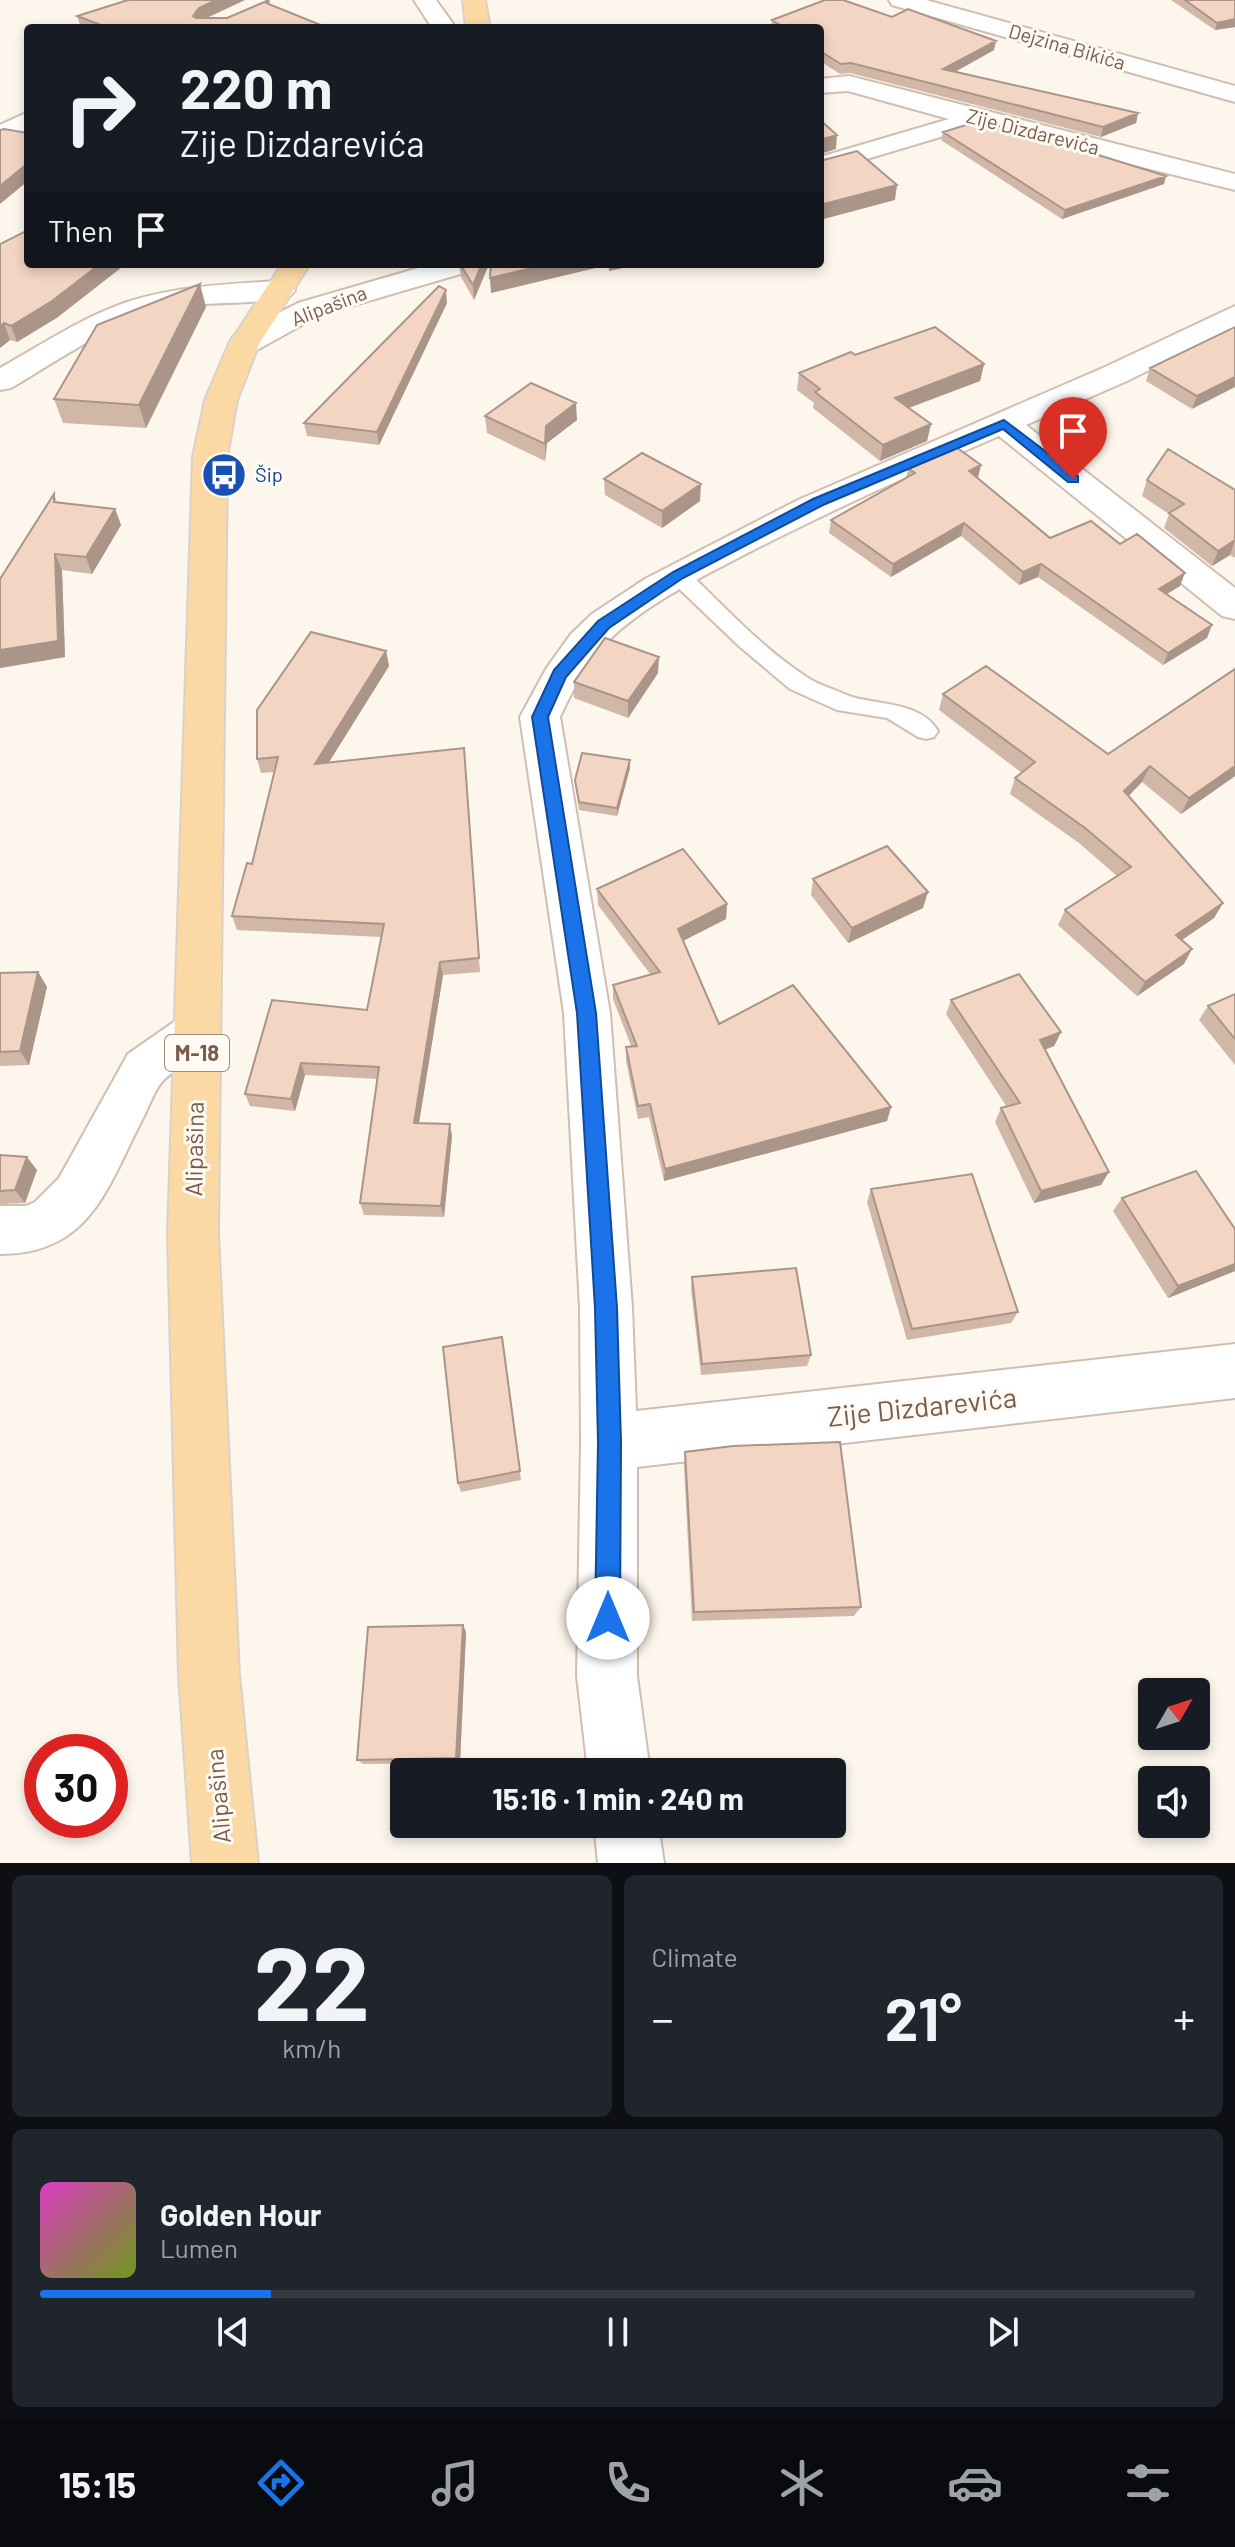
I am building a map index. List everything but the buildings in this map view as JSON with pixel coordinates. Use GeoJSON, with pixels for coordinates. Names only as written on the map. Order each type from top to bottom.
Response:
{"type":"FeatureCollection","features":[{"type":"Feature","properties":{"kind":"main road"},"geometry":{"type":"LineString","coordinates":[[474,0],[477,24]]}},
{"type":"Feature","properties":{"kind":"main road","name":"Alipašina"},"geometry":{"type":"LineString","coordinates":[[225,1863],[209,1675],[193,1233],[210,457],[221,400],[244,344],[293,273]]}},
{"type":"Feature","properties":{"kind":"street"},"geometry":{"type":"LineString","coordinates":[[425,0],[440,24]]}},
{"type":"Feature","properties":{"kind":"street","name":"Dejzina Bikića"},"geometry":{"type":"LineString","coordinates":[[900,0],[1235,94]]}},
{"type":"Feature","properties":{"kind":"street","name":"Zije Dizdarevića"},"geometry":{"type":"LineString","coordinates":[[825,85],[849,83],[1235,182]]}},
{"type":"Feature","properties":{"kind":"street"},"geometry":{"type":"LineString","coordinates":[[824,164],[976,118]]}},
{"type":"Feature","properties":{"kind":"street"},"geometry":{"type":"LineString","coordinates":[[0,135],[24,122]]}},
{"type":"Feature","properties":{"kind":"street","name":"Alipašina"},"geometry":{"type":"LineString","coordinates":[[244,344],[309,309],[448,268]]}},
{"type":"Feature","properties":{"kind":"street"},"geometry":{"type":"LineString","coordinates":[[0,381],[105,324],[153,303],[293,273]]}},
{"type":"Feature","properties":{"kind":"street"},"geometry":{"type":"LineString","coordinates":[[617,1758],[607,1676],[609,1442],[606,1308],[587,1013],[540,717],[560,674],[603,625],[678,575],[818,502],[1004,424],[1235,315]]}},
{"type":"Feature","properties":{"kind":"street"},"geometry":{"type":"LineString","coordinates":[[1004,424],[1235,607]]}},
{"type":"Feature","properties":{"kind":"street"},"geometry":{"type":"LineString","coordinates":[[0,1230],[27,1230],[53,1219],[77,1194],[145,1068],[197,1031]]}},
{"type":"Feature","properties":{"kind":"street","name":"Zije Dizdarevića"},"geometry":{"type":"LineString","coordinates":[[609,1442],[1235,1371]]}},
{"type":"Feature","properties":{"kind":"street"},"geometry":{"type":"LineString","coordinates":[[628,1838],[631,1863]]}},
{"type":"Feature","properties":{"kind":"lane"},"geometry":{"type":"LineString","coordinates":[[678,575],[747,641],[798,683],[845,704],[892,711],[926,731]]}},
{"type":"Feature","properties":{"kind":"place","name":"Šip"},"geometry":{"type":"Point","coordinates":[224,475]}},
{"type":"Feature","properties":{"kind":"route"},"geometry":{"type":"LineString","coordinates":[[608,1618],[606,1308],[587,1013],[540,717],[560,674],[603,625],[678,575],[818,502],[1004,424],[1073,479]]}}]}
